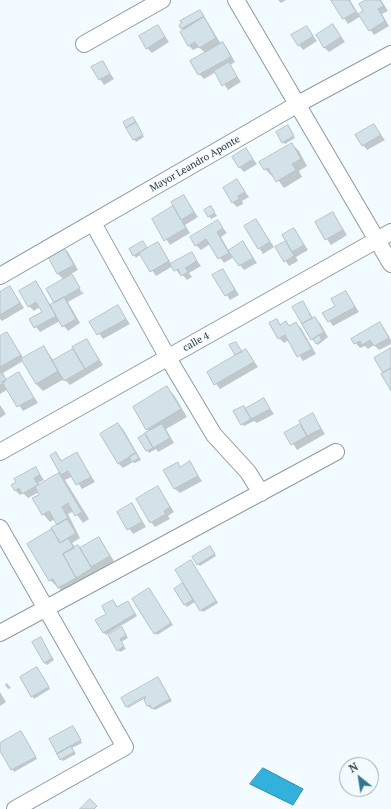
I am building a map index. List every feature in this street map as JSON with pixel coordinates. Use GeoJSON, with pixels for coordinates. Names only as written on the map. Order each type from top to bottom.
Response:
{"type":"FeatureCollection","features":[{"type":"Feature","properties":{"kind":"street"},"geometry":{"type":"LineString","coordinates":[[84,44],[162,0]]}},
{"type":"Feature","properties":{"kind":"street"},"geometry":{"type":"LineString","coordinates":[[236,0],[298,104],[384,236],[391,264]]}},
{"type":"Feature","properties":{"kind":"street","name":"Mayor Leandro Aponte"},"geometry":{"type":"LineString","coordinates":[[0,276],[298,104],[391,54]]}},
{"type":"Feature","properties":{"kind":"street"},"geometry":{"type":"LineString","coordinates":[[93,223],[168,358],[214,435],[248,472],[261,493]]}},
{"type":"Feature","properties":{"kind":"street","name":"calle 4"},"geometry":{"type":"LineString","coordinates":[[0,452],[384,236]]}},
{"type":"Feature","properties":{"kind":"street"},"geometry":{"type":"LineString","coordinates":[[0,633],[336,452]]}},
{"type":"Feature","properties":{"kind":"street"},"geometry":{"type":"LineString","coordinates":[[0,528],[125,747],[15,809]]}},
{"type":"Feature","properties":{"kind":"water"},"geometry":{"type":"Polygon","coordinates":[[[263,768],[303,789],[293,805],[250,784],[263,768]]]}},
{"type":"Feature","properties":{"kind":"building"},"geometry":{"type":"Polygon","coordinates":[[[331,0],[349,0],[356,12],[343,19],[331,0]]]}},
{"type":"Feature","properties":{"kind":"building"},"geometry":{"type":"Polygon","coordinates":[[[366,0],[380,0],[384,6],[378,9],[385,21],[369,31],[358,14],[363,11],[359,4],[366,0]]]}},
{"type":"Feature","properties":{"kind":"building"},"geometry":{"type":"Polygon","coordinates":[[[200,10],[204,16],[181,29],[179,25],[182,23],[180,21],[200,10]]]}},
{"type":"Feature","properties":{"kind":"building"},"geometry":{"type":"Polygon","coordinates":[[[204,17],[216,38],[199,48],[195,42],[188,46],[180,32],[204,17]]]}},
{"type":"Feature","properties":{"kind":"building"},"geometry":{"type":"Polygon","coordinates":[[[333,24],[341,37],[324,48],[316,35],[333,24]]]}},
{"type":"Feature","properties":{"kind":"building"},"geometry":{"type":"Polygon","coordinates":[[[158,25],[165,37],[146,49],[139,36],[158,25]]]}},
{"type":"Feature","properties":{"kind":"building"},"geometry":{"type":"Polygon","coordinates":[[[307,26],[313,36],[298,46],[291,35],[307,26]]]}},
{"type":"Feature","properties":{"kind":"building"},"geometry":{"type":"Polygon","coordinates":[[[223,42],[231,57],[198,75],[190,61],[223,42]]]}},
{"type":"Feature","properties":{"kind":"building"},"geometry":{"type":"Polygon","coordinates":[[[103,61],[110,74],[99,80],[91,67],[103,61]]]}},
{"type":"Feature","properties":{"kind":"building"},"geometry":{"type":"Polygon","coordinates":[[[229,62],[237,77],[222,86],[214,71],[229,62]]]}},
{"type":"Feature","properties":{"kind":"building"},"geometry":{"type":"Polygon","coordinates":[[[133,117],[136,122],[126,128],[123,122],[133,117]]]}},
{"type":"Feature","properties":{"kind":"building"},"geometry":{"type":"Polygon","coordinates":[[[136,122],[143,135],[133,140],[126,128],[136,122]]]}},
{"type":"Feature","properties":{"kind":"building"},"geometry":{"type":"Polygon","coordinates":[[[374,124],[381,135],[362,146],[355,135],[374,124]]]}},
{"type":"Feature","properties":{"kind":"building"},"geometry":{"type":"Polygon","coordinates":[[[288,125],[294,136],[282,143],[276,132],[288,125]]]}},
{"type":"Feature","properties":{"kind":"building"},"geometry":{"type":"Polygon","coordinates":[[[292,143],[301,159],[292,164],[296,170],[276,182],[268,168],[264,170],[259,162],[292,143]]]}},
{"type":"Feature","properties":{"kind":"building"},"geometry":{"type":"Polygon","coordinates":[[[246,148],[253,159],[239,168],[232,157],[246,148]]]}},
{"type":"Feature","properties":{"kind":"building"},"geometry":{"type":"Polygon","coordinates":[[[237,179],[245,192],[238,196],[239,199],[232,203],[223,188],[237,179]]]}},
{"type":"Feature","properties":{"kind":"building"},"geometry":{"type":"Polygon","coordinates":[[[184,195],[194,212],[181,220],[171,202],[184,195]]]}},
{"type":"Feature","properties":{"kind":"building"},"geometry":{"type":"Polygon","coordinates":[[[173,206],[186,228],[164,241],[152,219],[173,206]]]}},
{"type":"Feature","properties":{"kind":"building"},"geometry":{"type":"Polygon","coordinates":[[[211,206],[215,213],[208,217],[204,210],[211,206]]]}},
{"type":"Feature","properties":{"kind":"building"},"geometry":{"type":"Polygon","coordinates":[[[333,212],[343,230],[325,240],[315,222],[333,212]]]}},
{"type":"Feature","properties":{"kind":"building"},"geometry":{"type":"Polygon","coordinates":[[[256,219],[270,242],[258,249],[244,226],[256,219]]]}},
{"type":"Feature","properties":{"kind":"building"},"geometry":{"type":"Polygon","coordinates":[[[218,220],[223,228],[217,232],[229,253],[218,259],[206,239],[195,246],[190,237],[218,220]]]}},
{"type":"Feature","properties":{"kind":"building"},"geometry":{"type":"Polygon","coordinates":[[[294,228],[304,245],[292,252],[282,235],[294,228]]]}},
{"type":"Feature","properties":{"kind":"building"},"geometry":{"type":"Polygon","coordinates":[[[143,241],[147,248],[133,256],[129,249],[143,241]]]}},
{"type":"Feature","properties":{"kind":"building"},"geometry":{"type":"Polygon","coordinates":[[[243,241],[253,258],[239,266],[228,251],[243,241]]]}},
{"type":"Feature","properties":{"kind":"building"},"geometry":{"type":"Polygon","coordinates":[[[286,241],[294,256],[284,262],[275,247],[286,241]]]}},
{"type":"Feature","properties":{"kind":"building"},"geometry":{"type":"Polygon","coordinates":[[[158,242],[169,261],[150,272],[139,253],[158,242]]]}},
{"type":"Feature","properties":{"kind":"building"},"geometry":{"type":"Polygon","coordinates":[[[63,246],[74,265],[57,274],[47,255],[63,246]]]}},
{"type":"Feature","properties":{"kind":"building"},"geometry":{"type":"Polygon","coordinates":[[[192,252],[197,261],[185,268],[188,272],[181,276],[178,269],[174,271],[170,264],[192,252]]]}},
{"type":"Feature","properties":{"kind":"building"},"geometry":{"type":"Polygon","coordinates":[[[223,269],[235,290],[225,296],[212,275],[223,269]]]}},
{"type":"Feature","properties":{"kind":"building"},"geometry":{"type":"Polygon","coordinates":[[[72,274],[80,288],[54,303],[46,289],[72,274]]]}},
{"type":"Feature","properties":{"kind":"building"},"geometry":{"type":"Polygon","coordinates":[[[36,281],[56,316],[34,328],[29,319],[42,312],[36,302],[28,307],[19,291],[36,281]]]}},
{"type":"Feature","properties":{"kind":"building"},"geometry":{"type":"Polygon","coordinates":[[[10,286],[20,303],[0,315],[0,292],[10,286]]]}},
{"type":"Feature","properties":{"kind":"building"},"geometry":{"type":"Polygon","coordinates":[[[346,291],[355,307],[328,322],[322,313],[335,306],[331,299],[346,291]]]}},
{"type":"Feature","properties":{"kind":"building"},"geometry":{"type":"Polygon","coordinates":[[[64,297],[76,319],[62,327],[50,305],[64,297]]]}},
{"type":"Feature","properties":{"kind":"building"},"geometry":{"type":"Polygon","coordinates":[[[303,301],[312,318],[302,324],[292,307],[303,301]]]}},
{"type":"Feature","properties":{"kind":"building"},"geometry":{"type":"Polygon","coordinates":[[[118,305],[126,319],[97,335],[89,322],[118,305]]]}},
{"type":"Feature","properties":{"kind":"building"},"geometry":{"type":"Polygon","coordinates":[[[315,317],[324,332],[311,340],[302,324],[315,317]]]}},
{"type":"Feature","properties":{"kind":"building"},"geometry":{"type":"Polygon","coordinates":[[[277,319],[280,325],[286,321],[289,326],[296,322],[312,349],[297,357],[285,335],[278,339],[269,323],[277,319]]]}},
{"type":"Feature","properties":{"kind":"building"},"geometry":{"type":"Polygon","coordinates":[[[380,322],[389,338],[374,346],[370,340],[362,345],[360,341],[354,344],[351,339],[380,322]]]}},
{"type":"Feature","properties":{"kind":"building"},"geometry":{"type":"Polygon","coordinates":[[[7,332],[21,355],[0,367],[0,336],[7,332]]]}},
{"type":"Feature","properties":{"kind":"building"},"geometry":{"type":"Polygon","coordinates":[[[319,335],[322,340],[316,344],[313,339],[319,335]]]}},
{"type":"Feature","properties":{"kind":"building"},"geometry":{"type":"Polygon","coordinates":[[[87,339],[99,360],[85,369],[72,347],[87,339]]]}},
{"type":"Feature","properties":{"kind":"building"},"geometry":{"type":"Polygon","coordinates":[[[236,342],[242,352],[235,355],[229,345],[236,342]]]}},
{"type":"Feature","properties":{"kind":"building"},"geometry":{"type":"Polygon","coordinates":[[[44,346],[58,371],[36,384],[21,359],[44,346]]]}},
{"type":"Feature","properties":{"kind":"building"},"geometry":{"type":"Polygon","coordinates":[[[391,348],[391,368],[383,373],[374,358],[391,348]]]}},
{"type":"Feature","properties":{"kind":"building"},"geometry":{"type":"Polygon","coordinates":[[[73,349],[85,369],[64,381],[52,361],[73,349]]]}},
{"type":"Feature","properties":{"kind":"building"},"geometry":{"type":"Polygon","coordinates":[[[246,349],[254,362],[214,385],[207,372],[246,349]]]}},
{"type":"Feature","properties":{"kind":"building"},"geometry":{"type":"Polygon","coordinates":[[[391,368],[391,391],[381,374],[391,368]]]}},
{"type":"Feature","properties":{"kind":"building"},"geometry":{"type":"Polygon","coordinates":[[[0,371],[6,380],[0,386],[0,371]]]}},
{"type":"Feature","properties":{"kind":"building"},"geometry":{"type":"Polygon","coordinates":[[[19,372],[34,398],[17,407],[2,382],[19,372]]]}},
{"type":"Feature","properties":{"kind":"building"},"geometry":{"type":"Polygon","coordinates":[[[167,386],[181,409],[146,430],[133,407],[167,386]]]}},
{"type":"Feature","properties":{"kind":"building"},"geometry":{"type":"Polygon","coordinates":[[[264,398],[270,409],[251,419],[245,409],[264,398]]]}},
{"type":"Feature","properties":{"kind":"building"},"geometry":{"type":"Polygon","coordinates":[[[244,406],[251,419],[241,425],[233,411],[244,406]]]}},
{"type":"Feature","properties":{"kind":"building"},"geometry":{"type":"Polygon","coordinates":[[[313,413],[321,429],[307,436],[299,421],[313,413]]]}},
{"type":"Feature","properties":{"kind":"building"},"geometry":{"type":"Polygon","coordinates":[[[118,423],[136,453],[118,464],[100,434],[118,423]]]}},
{"type":"Feature","properties":{"kind":"building"},"geometry":{"type":"Polygon","coordinates":[[[162,424],[170,438],[153,448],[145,433],[162,424]]]}},
{"type":"Feature","properties":{"kind":"building"},"geometry":{"type":"Polygon","coordinates":[[[300,424],[307,436],[291,445],[284,433],[300,424]]]}},
{"type":"Feature","properties":{"kind":"building"},"geometry":{"type":"Polygon","coordinates":[[[145,434],[153,448],[146,451],[138,438],[145,434]]]}},
{"type":"Feature","properties":{"kind":"building"},"geometry":{"type":"Polygon","coordinates":[[[56,452],[61,461],[77,452],[91,477],[76,485],[68,471],[61,475],[50,456],[56,452]]]}},
{"type":"Feature","properties":{"kind":"building"},"geometry":{"type":"Polygon","coordinates":[[[136,453],[139,458],[132,462],[129,457],[136,453]]]}},
{"type":"Feature","properties":{"kind":"building"},"geometry":{"type":"Polygon","coordinates":[[[190,461],[198,476],[174,489],[163,470],[178,462],[180,467],[190,461]]]}},
{"type":"Feature","properties":{"kind":"building"},"geometry":{"type":"Polygon","coordinates":[[[36,467],[40,475],[34,478],[38,485],[22,494],[19,488],[15,491],[11,485],[16,482],[14,479],[36,467]]]}},
{"type":"Feature","properties":{"kind":"building"},"geometry":{"type":"Polygon","coordinates":[[[59,473],[82,512],[75,516],[68,503],[62,507],[68,518],[57,525],[49,511],[42,515],[32,498],[39,495],[35,487],[59,473]]]}},
{"type":"Feature","properties":{"kind":"building"},"geometry":{"type":"Polygon","coordinates":[[[158,486],[170,507],[164,511],[166,514],[150,523],[136,499],[158,486]]]}},
{"type":"Feature","properties":{"kind":"building"},"geometry":{"type":"Polygon","coordinates":[[[132,503],[142,522],[127,530],[117,512],[132,503]]]}},
{"type":"Feature","properties":{"kind":"building"},"geometry":{"type":"Polygon","coordinates":[[[67,519],[76,533],[60,543],[51,528],[67,519]]]}},
{"type":"Feature","properties":{"kind":"building"},"geometry":{"type":"Polygon","coordinates":[[[52,529],[60,543],[68,538],[74,548],[63,554],[76,578],[58,588],[53,579],[49,581],[27,544],[52,529]]]}},
{"type":"Feature","properties":{"kind":"building"},"geometry":{"type":"Polygon","coordinates":[[[99,537],[110,556],[91,567],[80,548],[99,537]]]}},
{"type":"Feature","properties":{"kind":"building"},"geometry":{"type":"Polygon","coordinates":[[[78,545],[92,568],[76,578],[63,554],[78,545]]]}},
{"type":"Feature","properties":{"kind":"building"},"geometry":{"type":"Polygon","coordinates":[[[210,546],[215,554],[197,565],[192,557],[210,546]]]}},
{"type":"Feature","properties":{"kind":"building"},"geometry":{"type":"Polygon","coordinates":[[[191,560],[216,601],[200,611],[175,570],[191,560]]]}},
{"type":"Feature","properties":{"kind":"building"},"geometry":{"type":"Polygon","coordinates":[[[183,583],[193,600],[184,605],[174,589],[183,583]]]}},
{"type":"Feature","properties":{"kind":"building"},"geometry":{"type":"Polygon","coordinates":[[[149,588],[171,623],[154,634],[132,599],[149,588]]]}},
{"type":"Feature","properties":{"kind":"building"},"geometry":{"type":"Polygon","coordinates":[[[113,600],[117,607],[128,601],[135,614],[103,633],[95,620],[106,614],[102,606],[113,600]]]}},
{"type":"Feature","properties":{"kind":"building"},"geometry":{"type":"Polygon","coordinates":[[[122,627],[126,635],[120,639],[124,646],[117,651],[108,635],[122,627]]]}},
{"type":"Feature","properties":{"kind":"building"},"geometry":{"type":"Polygon","coordinates":[[[41,637],[52,658],[44,663],[32,642],[41,637]]]}},
{"type":"Feature","properties":{"kind":"building"},"geometry":{"type":"Polygon","coordinates":[[[37,667],[49,687],[31,697],[20,677],[37,667]]]}},
{"type":"Feature","properties":{"kind":"building"},"geometry":{"type":"Polygon","coordinates":[[[158,677],[170,699],[152,709],[150,705],[147,706],[144,700],[146,698],[145,696],[126,707],[121,698],[158,677]]]}},
{"type":"Feature","properties":{"kind":"building"},"geometry":{"type":"Polygon","coordinates":[[[73,726],[81,740],[57,754],[49,739],[73,726]]]}},
{"type":"Feature","properties":{"kind":"building"},"geometry":{"type":"Polygon","coordinates":[[[21,731],[36,757],[11,770],[0,751],[0,743],[21,731]]]}},
{"type":"Feature","properties":{"kind":"building"},"geometry":{"type":"Polygon","coordinates":[[[71,746],[74,752],[60,760],[57,754],[71,746]]]}},
{"type":"Feature","properties":{"kind":"building"},"geometry":{"type":"Polygon","coordinates":[[[90,799],[97,806],[94,809],[80,809],[90,799]]]}}]}
